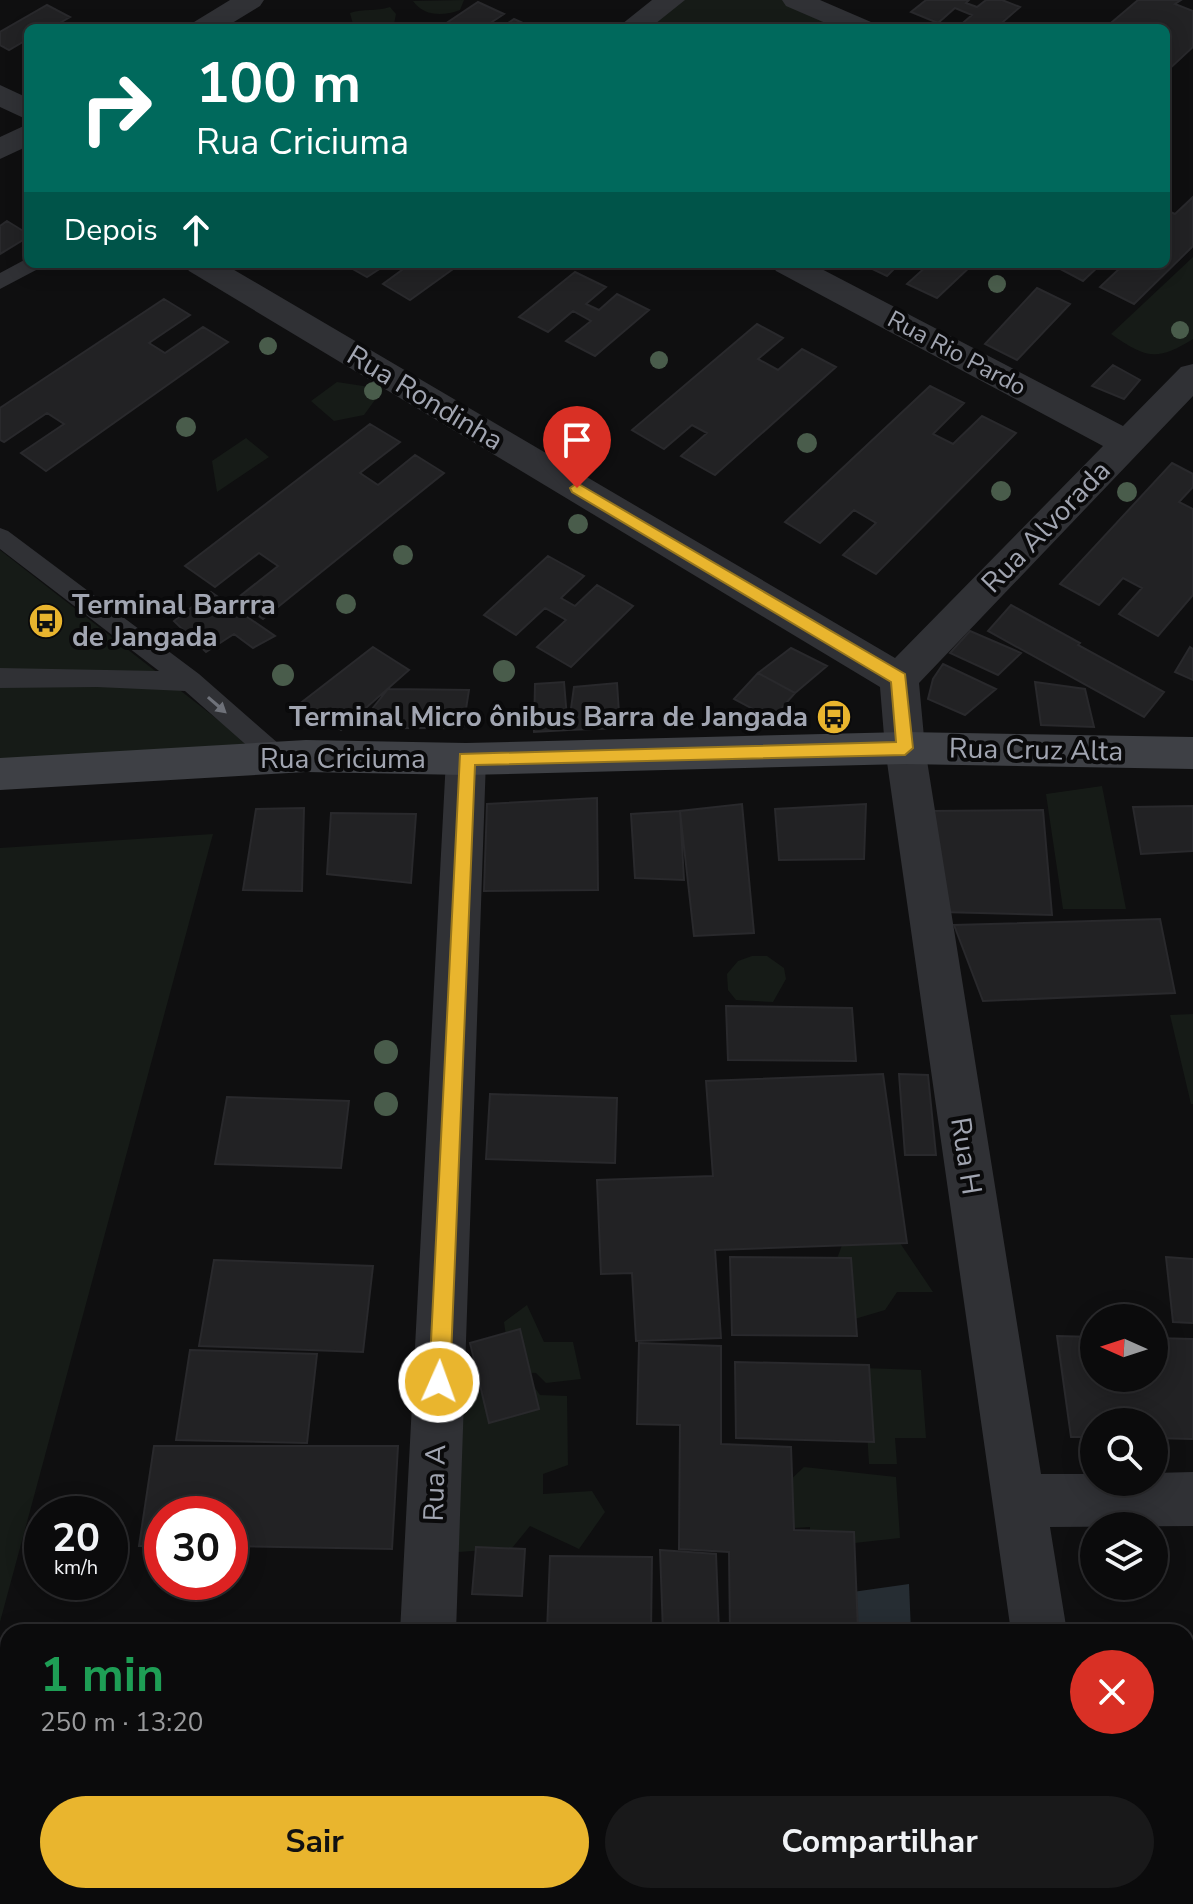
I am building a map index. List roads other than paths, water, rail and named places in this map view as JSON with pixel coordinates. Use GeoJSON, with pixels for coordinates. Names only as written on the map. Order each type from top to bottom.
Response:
{"type":"FeatureCollection","features":[{"type":"Feature","properties":{"kind":"main road","name":"Rua Cruz Alta"},"geometry":{"type":"LineString","coordinates":[[830,750],[905,748],[1193,753]]}},
{"type":"Feature","properties":{"kind":"main road","name":"Rua Criciuma"},"geometry":{"type":"LineString","coordinates":[[0,774],[278,758],[466,759],[830,750]]}},
{"type":"Feature","properties":{"kind":"street"},"geometry":{"type":"LineString","coordinates":[[211,24],[250,0]]}},
{"type":"Feature","properties":{"kind":"street"},"geometry":{"type":"LineString","coordinates":[[637,24],[671,0]]}},
{"type":"Feature","properties":{"kind":"street"},"geometry":{"type":"LineString","coordinates":[[796,0],[852,24]]}},
{"type":"Feature","properties":{"kind":"street"},"geometry":{"type":"LineString","coordinates":[[0,94],[24,109]]}},
{"type":"Feature","properties":{"kind":"street","name":"Rua Rondinha"},"geometry":{"type":"LineString","coordinates":[[207,268],[899,679]]}},
{"type":"Feature","properties":{"kind":"street","name":"Rua Rio Pardo"},"geometry":{"type":"LineString","coordinates":[[795,268],[1127,443]]}},
{"type":"Feature","properties":{"kind":"street","name":"Rua Alvorada"},"geometry":{"type":"LineString","coordinates":[[899,679],[1193,375]]}},
{"type":"Feature","properties":{"kind":"street","name":"Rua H"},"geometry":{"type":"LineString","coordinates":[[899,679],[905,748],[1038,1624]]}},
{"type":"Feature","properties":{"kind":"street","name":"Rua A"},"geometry":{"type":"LineString","coordinates":[[428,1624],[466,759]]}},
{"type":"Feature","properties":{"kind":"street"},"geometry":{"type":"LineString","coordinates":[[1019,1501],[1193,1499]]}},
{"type":"Feature","properties":{"kind":"lane"},"geometry":{"type":"LineString","coordinates":[[0,282],[24,268]]}},
{"type":"Feature","properties":{"kind":"lane"},"geometry":{"type":"LineString","coordinates":[[0,537],[190,682],[278,758]]}},
{"type":"Feature","properties":{"kind":"lane"},"geometry":{"type":"LineString","coordinates":[[0,678],[97,677],[190,682]]}},
{"type":"Feature","properties":{"kind":"place","name":"Terminal Barrra de Jangada"},"geometry":{"type":"Point","coordinates":[46,621]}},
{"type":"Feature","properties":{"kind":"place","name":"Terminal Micro ônibus Barra de Jangada"},"geometry":{"type":"Point","coordinates":[834,717]}}]}
